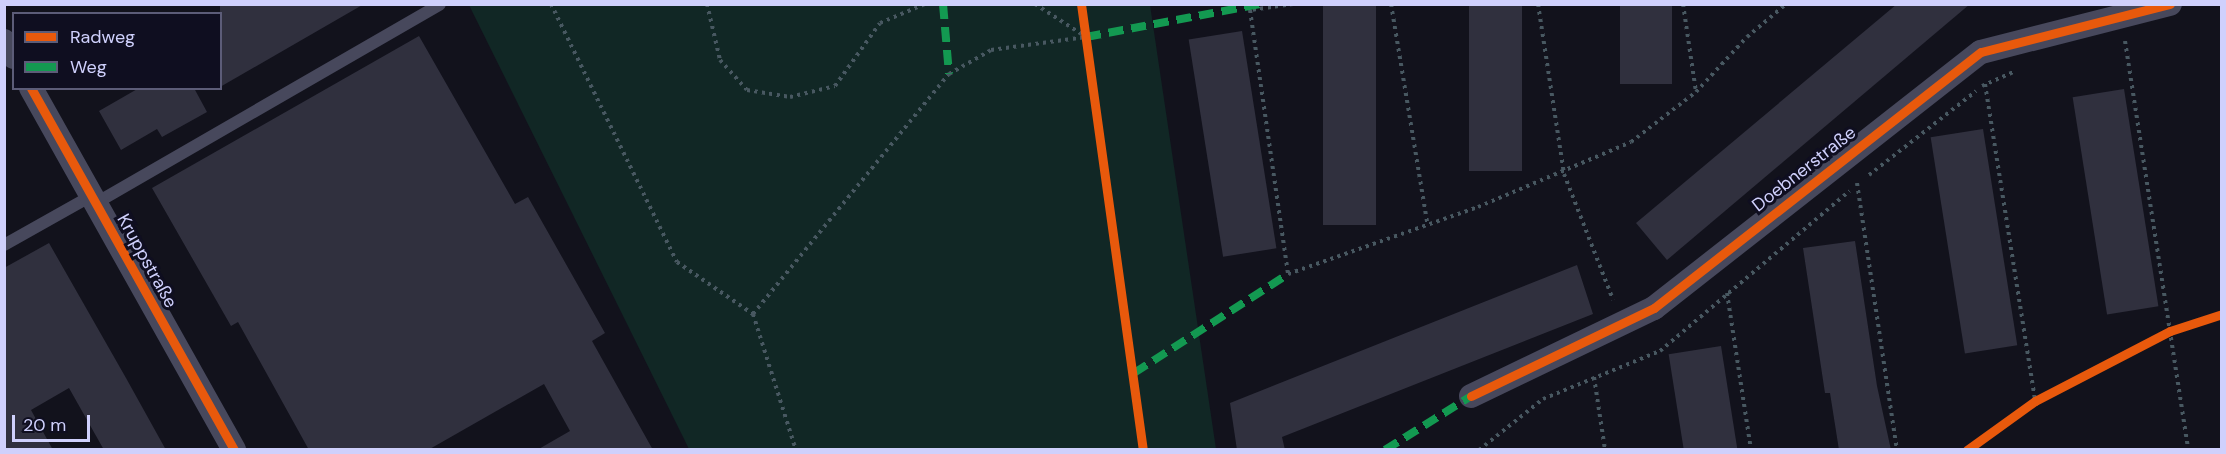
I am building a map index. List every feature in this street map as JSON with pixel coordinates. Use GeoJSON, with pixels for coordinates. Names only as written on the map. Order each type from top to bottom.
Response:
{"type":"FeatureCollection","features":[{"type":"Feature","properties":{"kind":"street","name":"Doebnerstraße"},"geometry":{"type":"LineString","coordinates":[[1471,396],[1654,308],[1981,52],[2119,15],[2170,4]]}},
{"type":"Feature","properties":{"kind":"street"},"geometry":{"type":"LineString","coordinates":[[4,41],[12,54]]}},
{"type":"Feature","properties":{"kind":"street","name":"Kruppstraße"},"geometry":{"type":"LineString","coordinates":[[32,90],[234,450]]}},
{"type":"Feature","properties":{"kind":"lane"},"geometry":{"type":"LineString","coordinates":[[4,245],[93,200],[440,4]]}},
{"type":"Feature","properties":{"kind":"path"},"geometry":{"type":"LineString","coordinates":[[551,4],[677,262],[753,314],[796,450]]}},
{"type":"Feature","properties":{"kind":"path"},"geometry":{"type":"LineString","coordinates":[[707,4],[720,60],[747,90],[790,97],[835,86],[880,23],[925,4]]}},
{"type":"Feature","properties":{"kind":"path"},"geometry":{"type":"LineString","coordinates":[[753,314],[948,74],[991,50],[1086,37],[1035,4]]}},
{"type":"Feature","properties":{"kind":"path"},"geometry":{"type":"LineString","coordinates":[[1293,4],[1250,10],[1288,274],[1564,174],[1631,142],[1696,92],[1747,37],[1786,4]]}},
{"type":"Feature","properties":{"kind":"path"},"geometry":{"type":"LineString","coordinates":[[1391,4],[1427,222]]}},
{"type":"Feature","properties":{"kind":"path"},"geometry":{"type":"LineString","coordinates":[[1538,4],[1564,174],[1622,323]]}},
{"type":"Feature","properties":{"kind":"path"},"geometry":{"type":"LineString","coordinates":[[1683,4],[1696,92]]}},
{"type":"Feature","properties":{"kind":"path"},"geometry":{"type":"LineString","coordinates":[[2119,15],[2188,450]]}},
{"type":"Feature","properties":{"kind":"path"},"geometry":{"type":"LineString","coordinates":[[2115,46],[2125,44]]}},
{"type":"Feature","properties":{"kind":"path"},"geometry":{"type":"LineString","coordinates":[[1479,450],[1543,399],[1660,351],[1857,183],[1985,84],[2029,66]]}},
{"type":"Feature","properties":{"kind":"path"},"geometry":{"type":"LineString","coordinates":[[1985,84],[2035,401]]}},
{"type":"Feature","properties":{"kind":"path"},"geometry":{"type":"LineString","coordinates":[[1857,183],[1897,450]]}},
{"type":"Feature","properties":{"kind":"path"},"geometry":{"type":"LineString","coordinates":[[1726,293],[1751,450]]}},
{"type":"Feature","properties":{"kind":"path"},"geometry":{"type":"LineString","coordinates":[[1594,377],[1605,450]]}},
{"type":"Feature","properties":{"kind":"green space"},"geometry":{"type":"Polygon","coordinates":[[[469,5],[1150,5],[1216,449],[689,449],[469,5]]]}},
{"type":"Feature","properties":{"kind":"building"},"geometry":{"type":"Polygon","coordinates":[[[220,4],[364,4],[222,86],[222,12],[220,12],[220,4]]]}},
{"type":"Feature","properties":{"kind":"building"},"geometry":{"type":"Polygon","coordinates":[[[1323,4],[1376,4],[1376,225],[1323,225],[1323,4]]]}},
{"type":"Feature","properties":{"kind":"building"},"geometry":{"type":"Polygon","coordinates":[[[1469,4],[1522,4],[1522,171],[1469,171],[1469,4]]]}},
{"type":"Feature","properties":{"kind":"building"},"geometry":{"type":"Polygon","coordinates":[[[1620,4],[1672,4],[1672,84],[1620,84],[1620,4]]]}},
{"type":"Feature","properties":{"kind":"building"},"geometry":{"type":"Polygon","coordinates":[[[1897,4],[1970,4],[1667,260],[1636,223],[1897,4]]]}},
{"type":"Feature","properties":{"kind":"building"},"geometry":{"type":"Polygon","coordinates":[[[1242,31],[1276,248],[1223,257],[1189,39],[1242,31]]]}},
{"type":"Feature","properties":{"kind":"building"},"geometry":{"type":"Polygon","coordinates":[[[419,36],[515,204],[528,197],[605,333],[592,341],[653,450],[537,450],[570,431],[544,384],[428,450],[309,450],[238,322],[231,326],[152,188],[419,36]]]}},
{"type":"Feature","properties":{"kind":"building"},"geometry":{"type":"Polygon","coordinates":[[[2124,89],[2158,306],[2107,314],[2073,97],[2124,89]]]}},
{"type":"Feature","properties":{"kind":"building"},"geometry":{"type":"Polygon","coordinates":[[[136,90],[195,90],[207,112],[162,137],[157,129],[121,150],[99,111],[136,90]]]}},
{"type":"Feature","properties":{"kind":"building"},"geometry":{"type":"Polygon","coordinates":[[[1983,129],[2017,345],[1965,354],[1931,137],[1983,129]]]}},
{"type":"Feature","properties":{"kind":"building"},"geometry":{"type":"Polygon","coordinates":[[[1855,241],[1877,386],[1891,450],[1839,450],[1830,393],[1825,393],[1803,248],[1855,241]]]}},
{"type":"Feature","properties":{"kind":"building"},"geometry":{"type":"Polygon","coordinates":[[[49,243],[166,450],[104,450],[69,388],[31,410],[53,450],[4,450],[4,268],[49,243]]]}},
{"type":"Feature","properties":{"kind":"building"},"geometry":{"type":"Polygon","coordinates":[[[1577,265],[1593,314],[1282,437],[1285,450],[1237,450],[1230,403],[1577,265]]]}},
{"type":"Feature","properties":{"kind":"building"},"geometry":{"type":"Polygon","coordinates":[[[1721,346],[1737,450],[1684,450],[1669,354],[1721,346]]]}},
{"type":"Feature","properties":{"kind":"marked path"},"geometry":{"type":"LineString","coordinates":[[943,4],[949,74]]}},
{"type":"Feature","properties":{"kind":"marked path"},"geometry":{"type":"LineString","coordinates":[[1086,37],[1260,4]]}},
{"type":"Feature","properties":{"kind":"marked path"},"geometry":{"type":"LineString","coordinates":[[1134,373],[1288,274]]}},
{"type":"Feature","properties":{"kind":"marked path"},"geometry":{"type":"LineString","coordinates":[[1385,450],[1471,396]]}},
{"type":"Feature","properties":{"kind":"cycle path"},"geometry":{"type":"LineString","coordinates":[[1081,4],[1143,450]]}},
{"type":"Feature","properties":{"kind":"cycle path"},"geometry":{"type":"LineString","coordinates":[[1471,396],[1654,308],[1981,52],[2170,4]]}},
{"type":"Feature","properties":{"kind":"cycle path"},"geometry":{"type":"LineString","coordinates":[[32,90],[234,450]]}},
{"type":"Feature","properties":{"kind":"cycle path"},"geometry":{"type":"LineString","coordinates":[[1967,450],[2035,401],[2170,331],[2222,314]]}}]}
